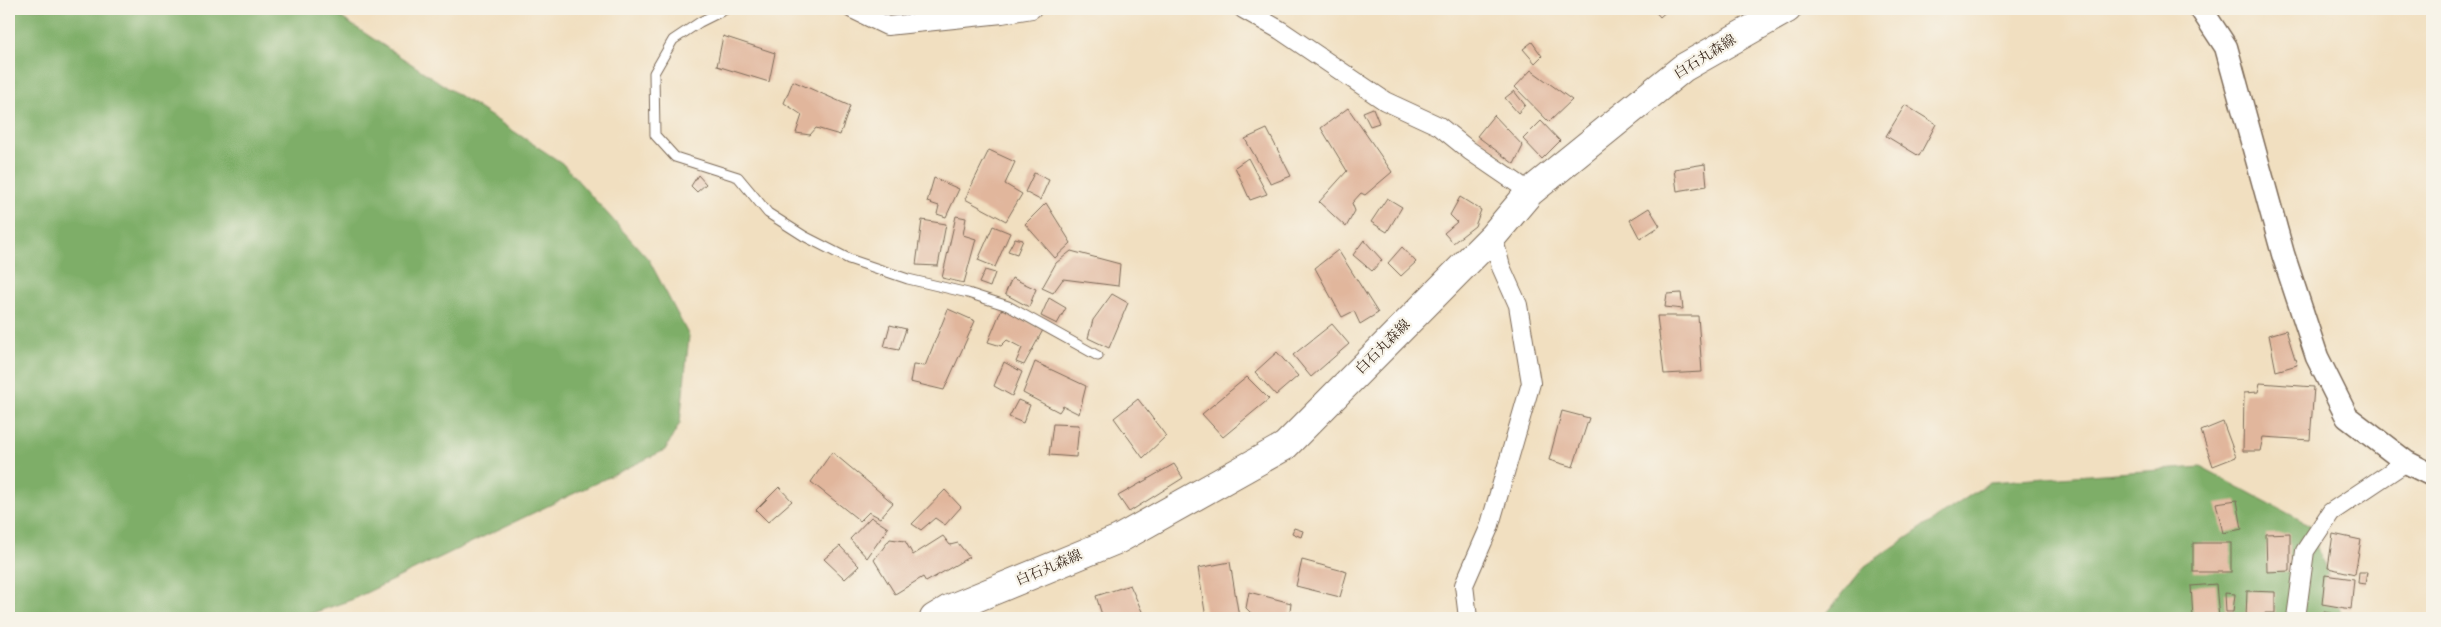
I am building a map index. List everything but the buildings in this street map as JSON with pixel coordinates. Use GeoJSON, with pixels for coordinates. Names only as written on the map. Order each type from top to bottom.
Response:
{"type":"FeatureCollection","features":[{"type":"Feature","properties":{"kind":"main road","name":"白石丸森線"},"geometry":{"type":"LineString","coordinates":[[934,618],[950,609],[1118,539],[1285,446],[1493,236],[1530,192],[1683,68],[1787,9]]}},
{"type":"Feature","properties":{"kind":"street"},"geometry":{"type":"LineString","coordinates":[[852,9],[887,26],[1032,9]]}},
{"type":"Feature","properties":{"kind":"street"},"geometry":{"type":"LineString","coordinates":[[1244,9],[1280,30],[1385,101],[1439,126],[1470,151],[1530,192]]}},
{"type":"Feature","properties":{"kind":"street"},"geometry":{"type":"LineString","coordinates":[[2201,9],[2226,47],[2283,254],[2318,357],[2348,417],[2406,462],[2432,474]]}},
{"type":"Feature","properties":{"kind":"street"},"geometry":{"type":"LineString","coordinates":[[1468,618],[1464,585],[1489,528],[1531,383],[1518,305],[1501,268],[1493,236]]}},
{"type":"Feature","properties":{"kind":"street"},"geometry":{"type":"LineString","coordinates":[[2296,618],[2305,551],[2332,512],[2406,462]]}},
{"type":"Feature","properties":{"kind":"lane"},"geometry":{"type":"LineString","coordinates":[[726,9],[700,22],[673,40],[654,73],[655,135],[675,157],[738,177],[768,213],[804,236],[849,259],[908,279],[968,293],[1008,306],[1098,356]]}},
{"type":"Feature","properties":{"kind":"green space"},"geometry":{"type":"Polygon","coordinates":[[[9,9],[328,9],[562,163],[649,260],[689,336],[680,423],[665,450],[351,600],[298,618],[9,618],[9,9]]]}},
{"type":"Feature","properties":{"kind":"green space"},"geometry":{"type":"Polygon","coordinates":[[[2201,467],[2310,525],[2341,612],[2341,618],[1823,618],[1865,566],[1990,482],[2201,467]]]}}]}
